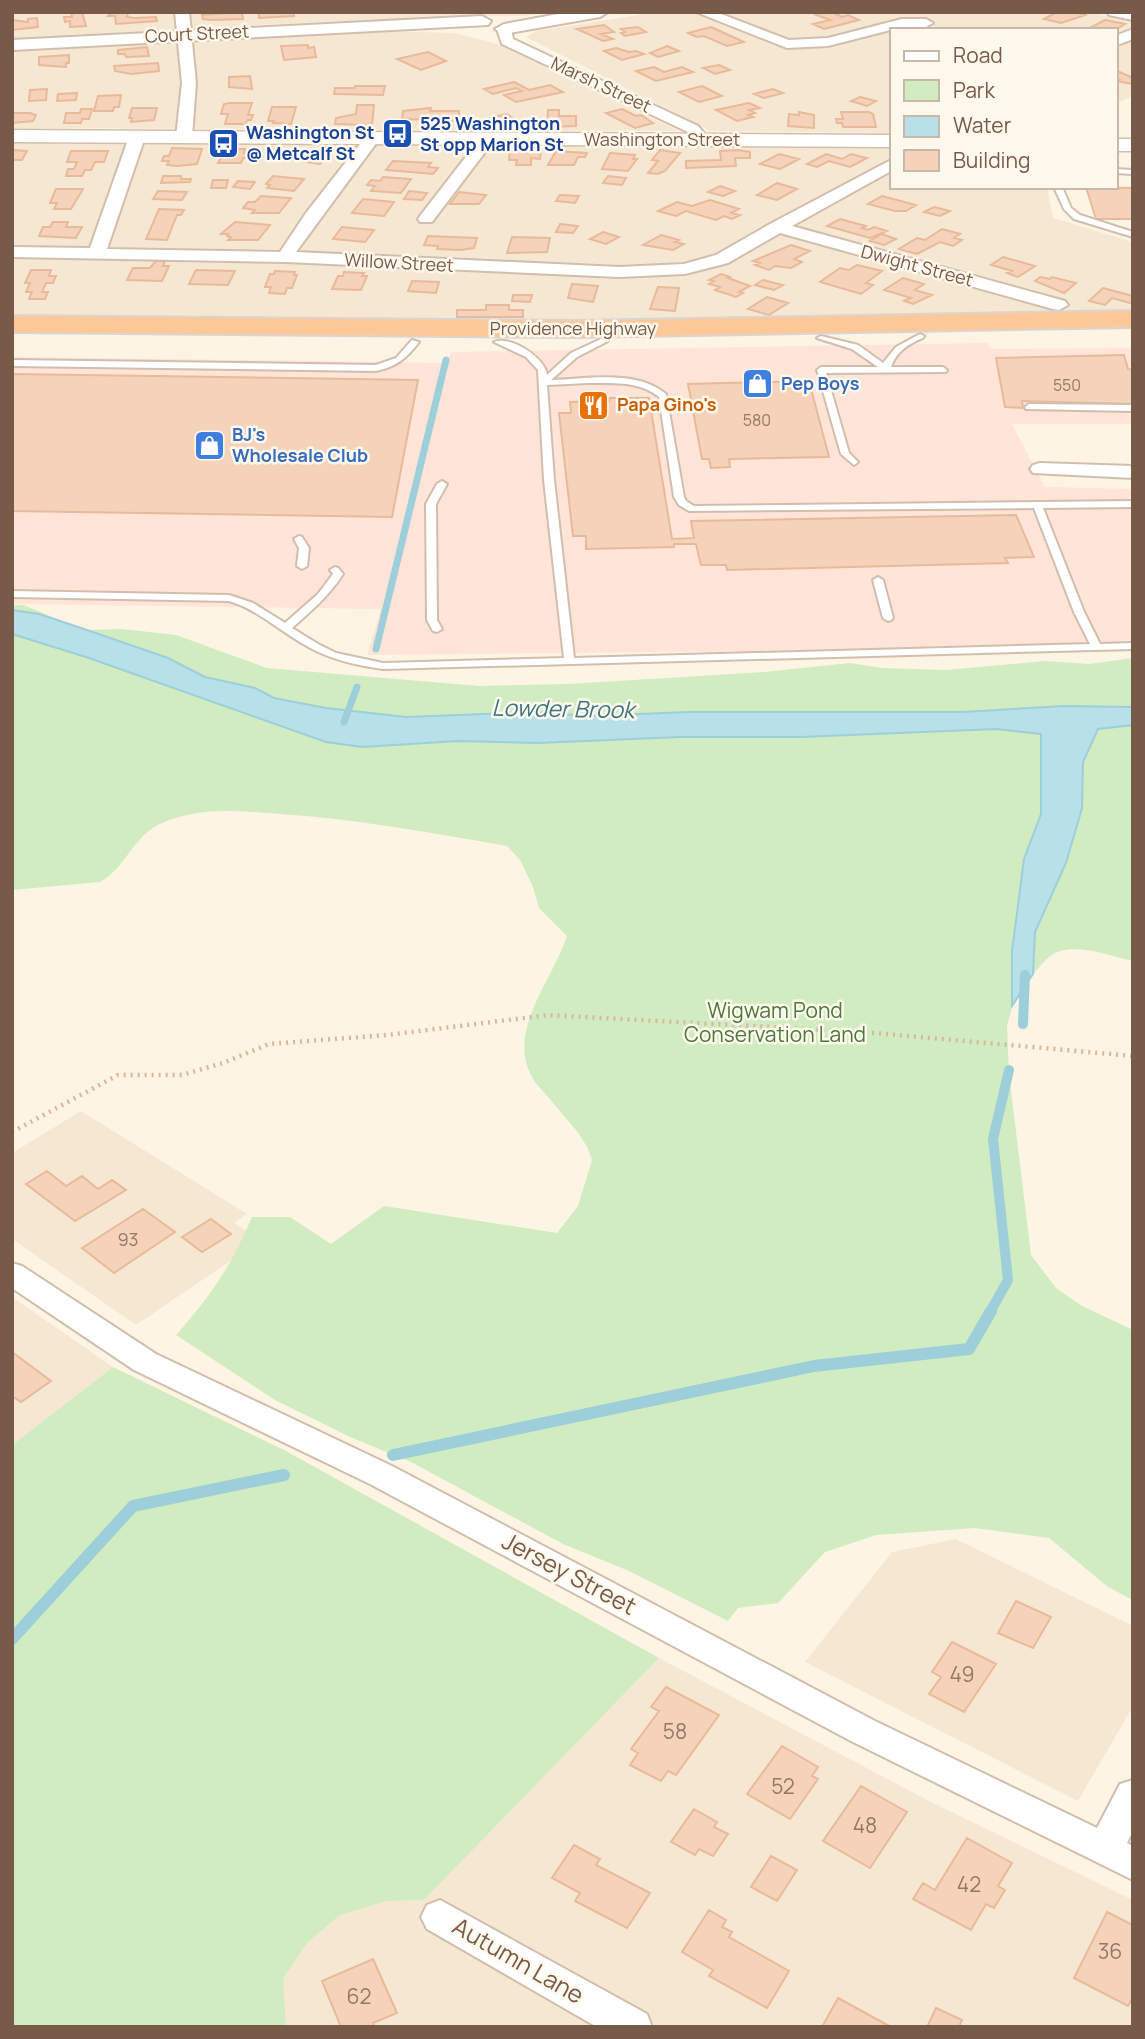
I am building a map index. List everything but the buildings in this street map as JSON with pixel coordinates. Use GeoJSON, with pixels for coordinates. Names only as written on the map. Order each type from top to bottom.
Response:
{"type":"FeatureCollection","features":[{"type":"Feature","properties":{"kind":"highway","name":"Providence Highway"},"geometry":{"type":"LineString","coordinates":[[12,324],[590,329],[1133,319]]}},
{"type":"Feature","properties":{"kind":"highway","name":"Providence Highway"},"geometry":{"type":"LineString","coordinates":[[12,341],[498,342],[1133,334]]}},
{"type":"Feature","properties":{"kind":"main road","name":"Washington Street"},"geometry":{"type":"LineString","coordinates":[[12,136],[890,141]]}},
{"type":"Feature","properties":{"kind":"street"},"geometry":{"type":"LineString","coordinates":[[182,12],[190,83],[184,138]]}},
{"type":"Feature","properties":{"kind":"street"},"geometry":{"type":"LineString","coordinates":[[504,25],[600,12]]}},
{"type":"Feature","properties":{"kind":"street"},"geometry":{"type":"LineString","coordinates":[[703,12],[787,44],[828,42],[902,23],[926,23]]}},
{"type":"Feature","properties":{"kind":"street"},"geometry":{"type":"LineString","coordinates":[[1114,12],[1133,16]]}},
{"type":"Feature","properties":{"kind":"street","name":"Court Street"},"geometry":{"type":"LineString","coordinates":[[12,45],[382,25],[479,23],[488,30],[504,25]]}},
{"type":"Feature","properties":{"kind":"street","name":"Marsh Street"},"geometry":{"type":"LineString","coordinates":[[504,25],[507,41],[693,129],[701,139]]}},
{"type":"Feature","properties":{"kind":"street"},"geometry":{"type":"LineString","coordinates":[[1117,42],[1133,33]]}},
{"type":"Feature","properties":{"kind":"street"},"geometry":{"type":"LineString","coordinates":[[97,253],[137,137]]}},
{"type":"Feature","properties":{"kind":"street"},"geometry":{"type":"LineString","coordinates":[[285,257],[312,216],[372,138]]}},
{"type":"Feature","properties":{"kind":"street"},"geometry":{"type":"LineString","coordinates":[[426,219],[487,139]]}},
{"type":"Feature","properties":{"kind":"street","name":"Willow Street"},"geometry":{"type":"LineString","coordinates":[[12,252],[285,257],[619,272],[685,269],[722,259],[890,166]]}},
{"type":"Feature","properties":{"kind":"street","name":"Dwight Street"},"geometry":{"type":"LineString","coordinates":[[776,227],[1059,305]]}},
{"type":"Feature","properties":{"kind":"street"},"geometry":{"type":"LineString","coordinates":[[1040,470],[1133,472]]}},
{"type":"Feature","properties":{"kind":"street","name":"Jersey Street"},"geometry":{"type":"LineString","coordinates":[[12,1273],[145,1362],[381,1475],[863,1731],[1118,1857]]}},
{"type":"Feature","properties":{"kind":"street"},"geometry":{"type":"LineString","coordinates":[[1118,1857],[1133,1796]]}},
{"type":"Feature","properties":{"kind":"street","name":"Autumn Lane"},"geometry":{"type":"LineString","coordinates":[[440,1917],[633,2027]]}},
{"type":"Feature","properties":{"kind":"lane"},"geometry":{"type":"LineString","coordinates":[[1059,189],[1068,209],[1077,217],[1133,234]]}},
{"type":"Feature","properties":{"kind":"lane"},"geometry":{"type":"LineString","coordinates":[[886,369],[887,362],[901,346],[920,336]]}},
{"type":"Feature","properties":{"kind":"lane"},"geometry":{"type":"LineString","coordinates":[[821,338],[855,347],[886,369]]}},
{"type":"Feature","properties":{"kind":"lane"},"geometry":{"type":"LineString","coordinates":[[543,383],[574,355],[604,341]]}},
{"type":"Feature","properties":{"kind":"lane"},"geometry":{"type":"LineString","coordinates":[[12,363],[376,368],[387,367],[400,360],[415,342]]}},
{"type":"Feature","properties":{"kind":"lane"},"geometry":{"type":"LineString","coordinates":[[498,342],[536,359],[542,370],[549,480],[569,662]]}},
{"type":"Feature","properties":{"kind":"lane"},"geometry":{"type":"LineString","coordinates":[[854,462],[845,454],[821,370],[943,370]]}},
{"type":"Feature","properties":{"kind":"lane"},"geometry":{"type":"LineString","coordinates":[[543,383],[635,382],[659,391],[663,396],[679,497],[682,503],[692,509],[1133,504]]}},
{"type":"Feature","properties":{"kind":"lane"},"geometry":{"type":"LineString","coordinates":[[1029,407],[1133,408]]}},
{"type":"Feature","properties":{"kind":"lane"},"geometry":{"type":"LineString","coordinates":[[437,629],[432,620],[431,504],[442,484]]}},
{"type":"Feature","properties":{"kind":"lane"},"geometry":{"type":"LineString","coordinates":[[1037,504],[1096,648]]}},
{"type":"Feature","properties":{"kind":"lane"},"geometry":{"type":"LineString","coordinates":[[299,539],[304,548],[302,566]]}},
{"type":"Feature","properties":{"kind":"lane"},"geometry":{"type":"LineString","coordinates":[[285,628],[320,597],[336,578],[338,573],[335,570]]}},
{"type":"Feature","properties":{"kind":"lane"},"geometry":{"type":"LineString","coordinates":[[878,580],[888,618]]}},
{"type":"Feature","properties":{"kind":"lane"},"geometry":{"type":"LineString","coordinates":[[12,594],[229,598],[245,601],[324,651],[364,664],[569,662],[1133,646]]}},
{"type":"Feature","properties":{"kind":"path"},"geometry":{"type":"LineString","coordinates":[[12,1132],[118,1075],[182,1075],[223,1063],[270,1044],[387,1035],[548,1015],[863,1032],[1133,1056]]}},
{"type":"Feature","properties":{"kind":"shaded area"},"geometry":{"type":"Polygon","coordinates":[[[12,12],[556,12],[523,16],[462,16],[206,27],[205,40],[382,31],[454,33],[497,44],[679,131],[12,128],[12,12]]]}},
{"type":"Feature","properties":{"kind":"shaded area"},"geometry":{"type":"Polygon","coordinates":[[[658,12],[1088,12],[1133,22],[1133,26],[1117,35],[1117,28],[890,28],[890,133],[710,131],[526,37],[536,31],[658,12]]]}},
{"type":"Feature","properties":{"kind":"shaded area"},"geometry":{"type":"Polygon","coordinates":[[[1133,39],[1133,96],[1117,103],[1117,48],[1133,39]]]}},
{"type":"Feature","properties":{"kind":"shaded area"},"geometry":{"type":"Polygon","coordinates":[[[12,143],[890,148],[890,189],[1047,189],[1053,218],[1133,242],[1133,312],[713,322],[417,323],[12,317],[12,143]]]}},
{"type":"Feature","properties":{"kind":"shaded area"},"geometry":{"type":"Polygon","coordinates":[[[988,343],[990,349],[1133,348],[1133,424],[1012,424],[1045,487],[1133,489],[1133,647],[367,655],[381,609],[12,604],[12,357],[448,363],[451,352],[988,343]]]}},
{"type":"Feature","properties":{"kind":"shaded area"},"geometry":{"type":"Polygon","coordinates":[[[81,1111],[247,1214],[234,1223],[261,1240],[136,1325],[12,1239],[12,1153],[81,1111]]]}},
{"type":"Feature","properties":{"kind":"shaded area"},"geometry":{"type":"Polygon","coordinates":[[[12,1297],[113,1367],[12,1445],[12,1297]]]}},
{"type":"Feature","properties":{"kind":"shaded area"},"geometry":{"type":"Polygon","coordinates":[[[956,1539],[1133,1626],[1133,1706],[1078,1801],[805,1662],[892,1552],[956,1539]]]}},
{"type":"Feature","properties":{"kind":"shaded area"},"geometry":{"type":"Polygon","coordinates":[[[659,1658],[931,1802],[1133,1900],[1133,2027],[286,2027],[283,1979],[307,1943],[340,1915],[387,1901],[424,1900],[659,1658]]]}},
{"type":"Feature","properties":{"kind":"green space","name":"Wigwam Pond Conservation Land"},"geometry":{"type":"Polygon","coordinates":[[[12,605],[24,605],[316,728],[872,733],[996,729],[1041,734],[1041,815],[1036,828],[1012,970],[1011,1012],[1007,1025],[1009,1074],[1031,1255],[1056,1288],[1082,1306],[1133,1330],[1133,1600],[1108,1587],[1049,1538],[975,1528],[876,1535],[825,1552],[778,1603],[738,1608],[728,1621],[629,1571],[563,1544],[411,1462],[350,1437],[275,1400],[176,1335],[219,1280],[252,1217],[290,1217],[331,1244],[384,1206],[557,1233],[578,1206],[592,1160],[580,1135],[534,1080],[525,1059],[525,1041],[534,1005],[567,936],[539,908],[533,887],[520,860],[507,846],[309,816],[234,811],[189,814],[151,829],[116,869],[100,882],[12,890],[12,605]]]}},
{"type":"Feature","properties":{"kind":"green space"},"geometry":{"type":"Polygon","coordinates":[[[122,629],[176,635],[267,668],[479,686],[568,684],[764,672],[850,663],[882,668],[946,670],[1045,661],[1089,664],[1133,658],[1133,707],[1064,706],[963,712],[688,712],[590,716],[534,712],[406,717],[326,708],[274,698],[255,688],[205,677],[168,658],[87,630],[122,629]]]}},
{"type":"Feature","properties":{"kind":"green space"},"geometry":{"type":"Polygon","coordinates":[[[1133,725],[1133,961],[1090,951],[1068,950],[1049,957],[1033,974],[1035,932],[1066,863],[1082,808],[1083,762],[1098,729],[1133,725]]]}},
{"type":"Feature","properties":{"kind":"green space"},"geometry":{"type":"Polygon","coordinates":[[[113,1367],[286,1451],[659,1658],[424,1900],[387,1901],[340,1915],[307,1943],[283,1979],[286,2027],[12,2027],[12,1445],[113,1367]]]}},
{"type":"Feature","properties":{"kind":"water"},"geometry":{"type":"Polygon","coordinates":[[[12,610],[39,614],[87,630],[168,658],[205,677],[255,688],[274,698],[326,708],[406,717],[534,712],[590,716],[688,712],[963,712],[1064,706],[1133,707],[1133,725],[1098,729],[1083,762],[1082,808],[1066,863],[1035,932],[1033,974],[1012,1006],[1012,951],[1024,859],[1041,814],[1041,734],[996,729],[538,743],[458,741],[362,747],[326,742],[89,658],[12,634],[12,610]]]}},
{"type":"Feature","properties":{"kind":"waterway"},"geometry":{"type":"LineString","coordinates":[[376,649],[446,360]]}},
{"type":"Feature","properties":{"kind":"waterway"},"geometry":{"type":"LineString","coordinates":[[344,722],[357,687]]}},
{"type":"Feature","properties":{"kind":"waterway"},"geometry":{"type":"LineString","coordinates":[[1023,1024],[1025,975]]}},
{"type":"Feature","properties":{"kind":"waterway"},"geometry":{"type":"LineString","coordinates":[[990,1312],[1008,1280],[993,1139],[1009,1070]]}},
{"type":"Feature","properties":{"kind":"waterway"},"geometry":{"type":"LineString","coordinates":[[393,1455],[814,1366],[969,1349],[991,1311]]}},
{"type":"Feature","properties":{"kind":"waterway"},"geometry":{"type":"LineString","coordinates":[[12,1639],[133,1506],[284,1475]]}},
{"type":"Feature","properties":{"kind":"place","name":"525 Washington St opp Marion St"},"geometry":{"type":"Point","coordinates":[397,134]}},
{"type":"Feature","properties":{"kind":"place","name":"Washington St @ Metcalf St"},"geometry":{"type":"Point","coordinates":[223,143]}},
{"type":"Feature","properties":{"kind":"place","name":"Pep Boys"},"geometry":{"type":"Point","coordinates":[758,384]}},
{"type":"Feature","properties":{"kind":"place","name":"Papa Gino's"},"geometry":{"type":"Point","coordinates":[594,405]}},
{"type":"Feature","properties":{"kind":"place","name":"BJ's Wholesale Club"},"geometry":{"type":"Point","coordinates":[209,445]}},
{"type":"Feature","properties":{"kind":"water label","name":"Lowder Brook"},"geometry":{"type":"Point","coordinates":[563,709]}}]}
